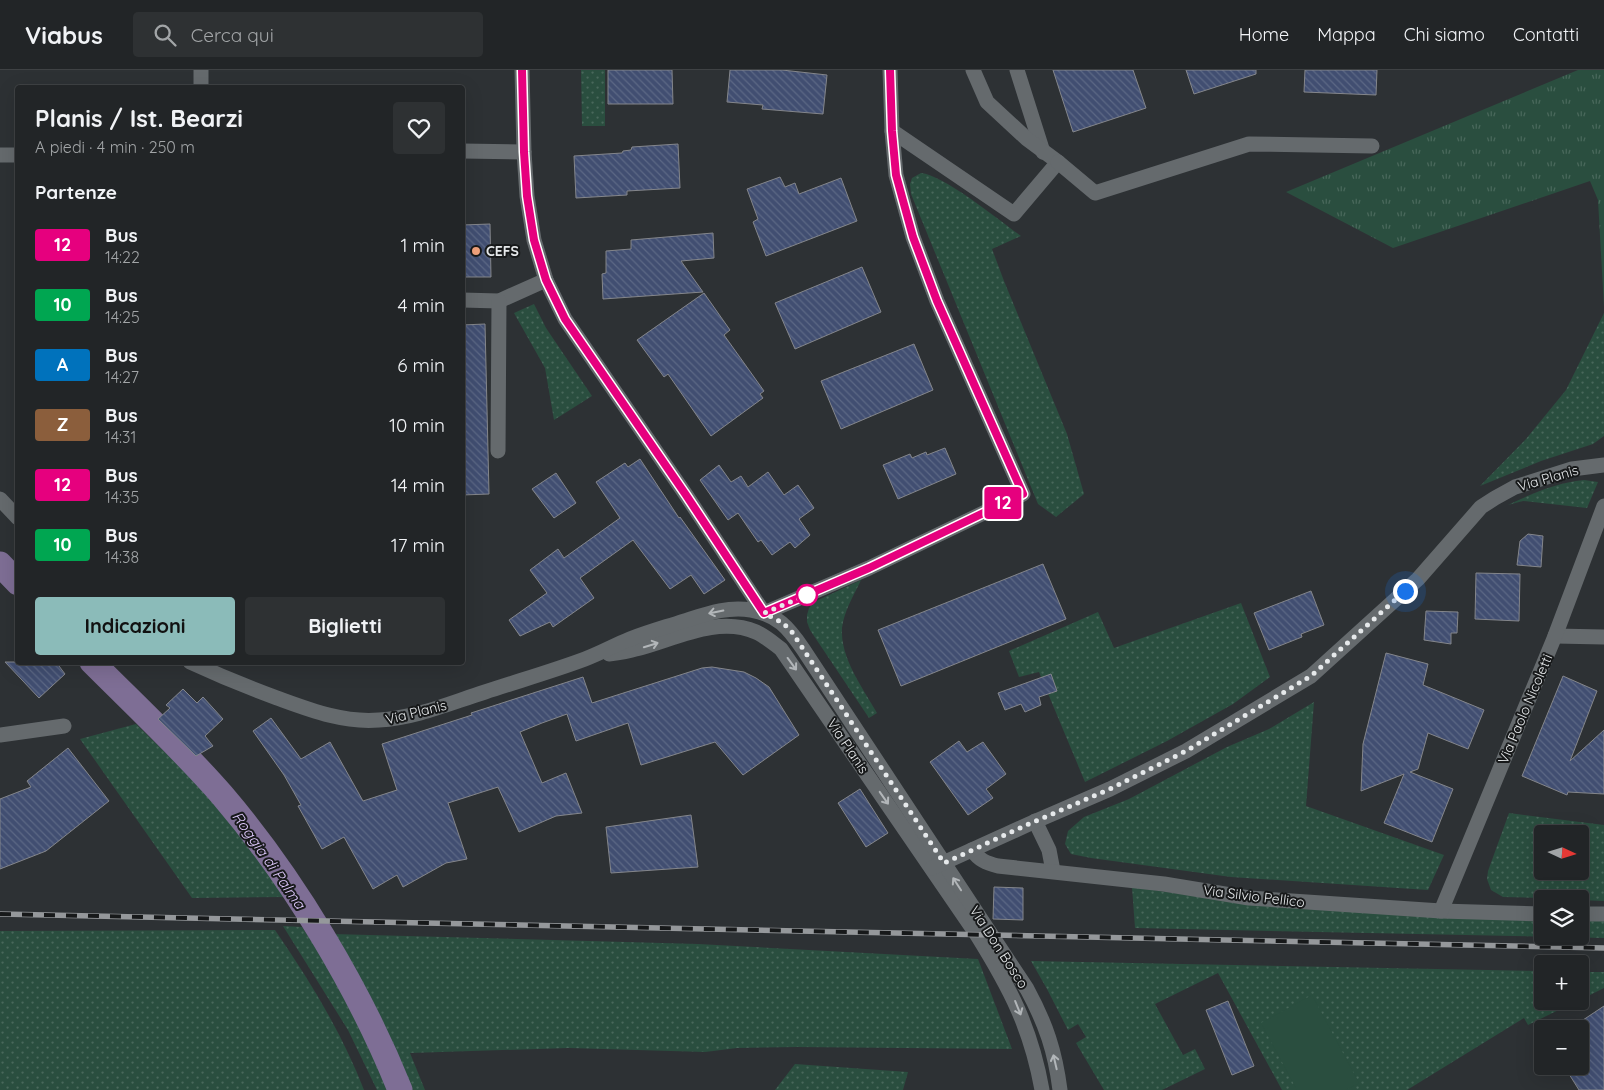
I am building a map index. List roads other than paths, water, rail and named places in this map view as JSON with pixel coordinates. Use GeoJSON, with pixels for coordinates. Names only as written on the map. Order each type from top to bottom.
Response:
{"type":"FeatureCollection","features":[{"type":"Feature","properties":{"kind":"street"},"geometry":{"type":"LineString","coordinates":[[201,70],[201,85]]}},
{"type":"Feature","properties":{"kind":"street"},"geometry":{"type":"LineString","coordinates":[[522,70],[527,196],[534,240],[546,280],[565,319],[686,495],[764,613]]}},
{"type":"Feature","properties":{"kind":"street"},"geometry":{"type":"LineString","coordinates":[[756,632],[764,613],[869,568],[1023,494],[937,301],[913,237],[896,175],[890,70]]}},
{"type":"Feature","properties":{"kind":"street"},"geometry":{"type":"LineString","coordinates":[[974,70],[987,102],[1012,126],[1095,193],[1249,144],[1372,146]]}},
{"type":"Feature","properties":{"kind":"street"},"geometry":{"type":"LineString","coordinates":[[1017,70],[1044,152]]}},
{"type":"Feature","properties":{"kind":"street"},"geometry":{"type":"LineString","coordinates":[[892,131],[1014,214],[1058,162]]}},
{"type":"Feature","properties":{"kind":"street"},"geometry":{"type":"LineString","coordinates":[[465,151],[524,152]]}},
{"type":"Feature","properties":{"kind":"street"},"geometry":{"type":"LineString","coordinates":[[0,155],[15,155]]}},
{"type":"Feature","properties":{"kind":"street"},"geometry":{"type":"LineString","coordinates":[[465,300],[499,301],[546,280]]}},
{"type":"Feature","properties":{"kind":"street"},"geometry":{"type":"LineString","coordinates":[[498,451],[499,301]]}},
{"type":"Feature","properties":{"kind":"street","name":"Via Planis"},"geometry":{"type":"LineString","coordinates":[[938,866],[1110,789],[1186,751],[1311,676],[1418,579],[1481,507],[1515,487],[1572,469],[1604,465]]}},
{"type":"Feature","properties":{"kind":"street"},"geometry":{"type":"LineString","coordinates":[[0,499],[15,515]]}},
{"type":"Feature","properties":{"kind":"street","name":"Via Paolo Nicoletti"},"geometry":{"type":"LineString","coordinates":[[1441,911],[1555,636],[1604,506]]}},
{"type":"Feature","properties":{"kind":"street","name":"Via Planis"},"geometry":{"type":"LineString","coordinates":[[197,665],[244,686],[324,715],[377,721],[416,715],[586,658],[632,638],[712,612],[738,609],[764,613],[783,623],[792,632],[938,866]]}},
{"type":"Feature","properties":{"kind":"street","name":"Via Planis"},"geometry":{"type":"LineString","coordinates":[[586,658],[635,650],[701,630],[718,627],[733,627],[756,632],[770,640],[781,649],[938,866]]}},
{"type":"Feature","properties":{"kind":"street"},"geometry":{"type":"LineString","coordinates":[[1555,636],[1604,637]]}},
{"type":"Feature","properties":{"kind":"street"},"geometry":{"type":"LineString","coordinates":[[0,736],[64,726]]}},
{"type":"Feature","properties":{"kind":"street"},"geometry":{"type":"LineString","coordinates":[[1035,821],[1046,844],[1053,871]]}},
{"type":"Feature","properties":{"kind":"street","name":"Via Silvio Pellico"},"geometry":{"type":"LineString","coordinates":[[972,850],[977,857],[992,865],[1164,884],[1249,898],[1441,911],[1534,914]]}},
{"type":"Feature","properties":{"kind":"street","name":"Via Don Bosco"},"geometry":{"type":"LineString","coordinates":[[938,866],[1015,999],[1029,1037],[1042,1090]]}},
{"type":"Feature","properties":{"kind":"street","name":"Via Don Bosco"},"geometry":{"type":"LineString","coordinates":[[938,866],[1027,989],[1039,1011],[1049,1034],[1058,1072],[1060,1090]]}},
{"type":"Feature","properties":{"kind":"street"},"geometry":{"type":"LineString","coordinates":[[1589,914],[1604,914]]}},
{"type":"Feature","properties":{"kind":"waterway","name":"Roggia di Palma"},"geometry":{"type":"LineString","coordinates":[[0,564],[15,580]]}},
{"type":"Feature","properties":{"kind":"waterway","name":"Roggia di Palma"},"geometry":{"type":"LineString","coordinates":[[95,665],[207,778],[274,862],[323,936],[345,975],[384,1052],[400,1090]]}},
{"type":"Feature","properties":{"kind":"railway"},"geometry":{"type":"LineString","coordinates":[[0,914],[1604,948]]}},
{"type":"Feature","properties":{"kind":"place","name":"CEFS"},"geometry":{"type":"Point","coordinates":[476,251]}}]}
